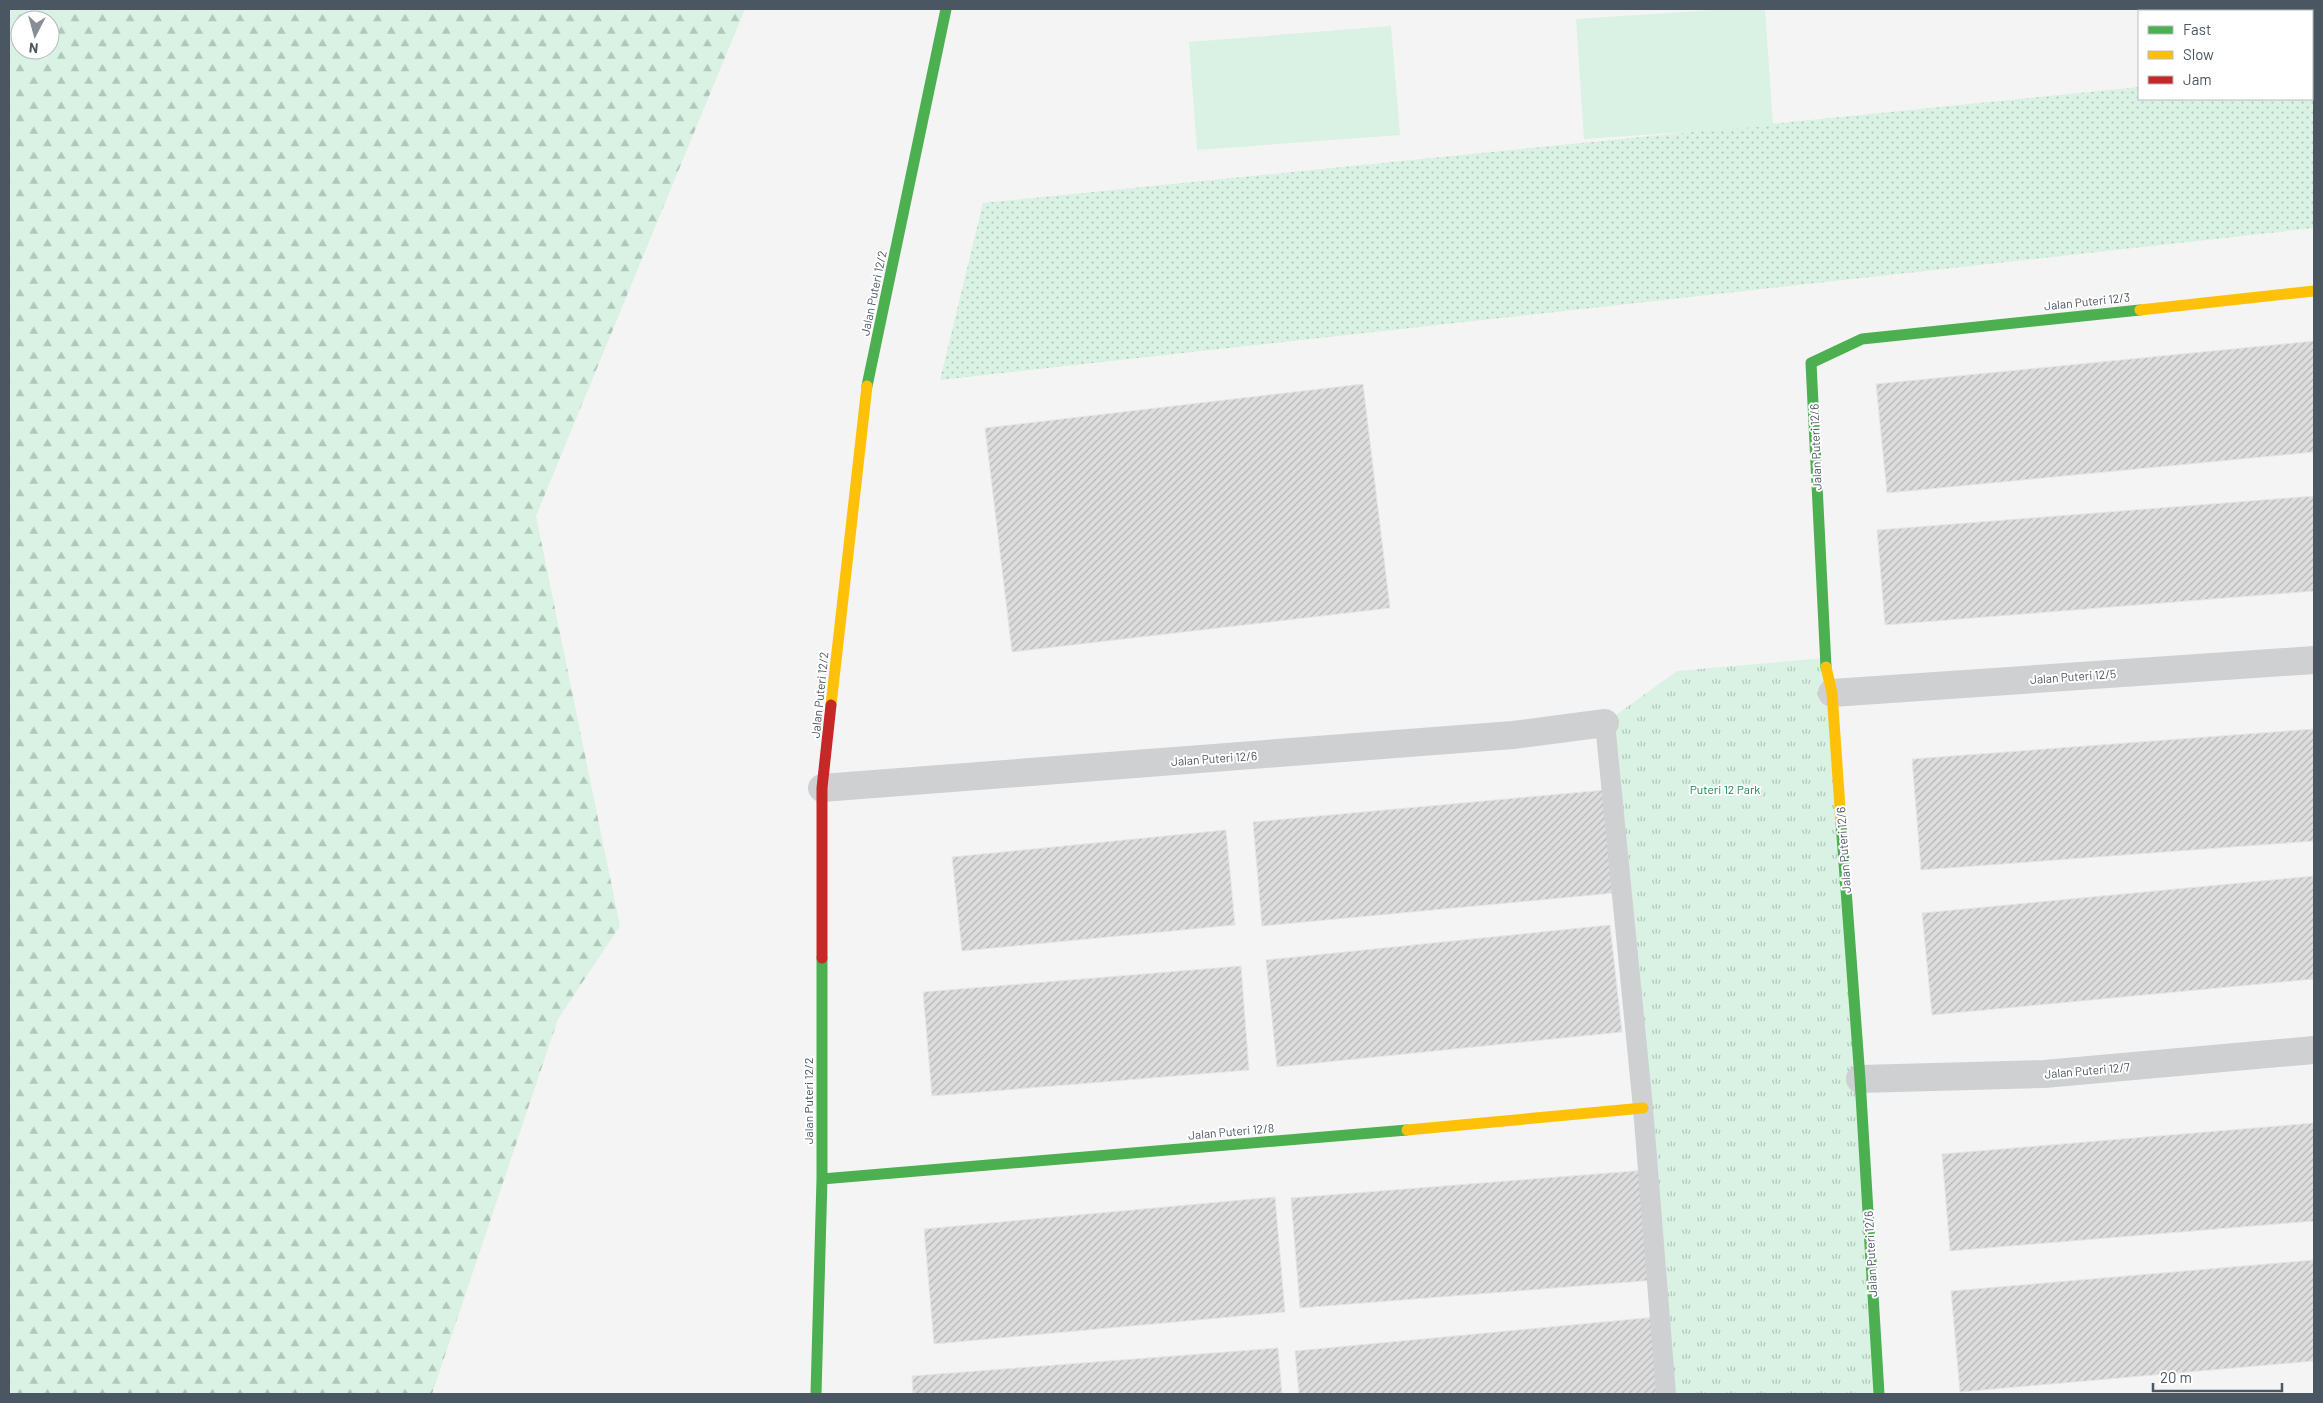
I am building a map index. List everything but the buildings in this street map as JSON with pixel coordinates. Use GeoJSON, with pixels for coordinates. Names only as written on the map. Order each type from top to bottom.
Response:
{"type":"FeatureCollection","features":[{"type":"Feature","properties":{"kind":"street","name":"Jalan Puteri 12/2"},"geometry":{"type":"LineString","coordinates":[[816,1394],[822,1179],[822,788],[864,401],[946,9]]}},
{"type":"Feature","properties":{"kind":"street","name":"Jalan Puteri 12/3"},"geometry":{"type":"LineString","coordinates":[[1862,339],[2314,291]]}},
{"type":"Feature","properties":{"kind":"street","name":"Jalan Puteri 12/6"},"geometry":{"type":"LineString","coordinates":[[1862,339],[1811,363],[1824,658],[1832,693],[1860,1080],[1879,1394]]}},
{"type":"Feature","properties":{"kind":"street","name":"Jalan Puteri 12/5"},"geometry":{"type":"LineString","coordinates":[[1832,693],[2314,660]]}},
{"type":"Feature","properties":{"kind":"street","name":"Jalan Puteri 12/6"},"geometry":{"type":"LineString","coordinates":[[822,788],[1513,735],[1605,723]]}},
{"type":"Feature","properties":{"kind":"street","name":"Jalan Puteri 12/7"},"geometry":{"type":"LineString","coordinates":[[1860,1080],[2044,1074],[2314,1050]]}},
{"type":"Feature","properties":{"kind":"street","name":"Jalan Puteri 12/8"},"geometry":{"type":"LineString","coordinates":[[822,1179],[1420,1129],[1643,1108]]}},
{"type":"Feature","properties":{"kind":"lane"},"geometry":{"type":"LineString","coordinates":[[1605,723],[1643,1108],[1666,1394]]}},
{"type":"Feature","properties":{"kind":"green space"},"geometry":{"type":"Polygon","coordinates":[[[9,9],[745,9],[536,516],[620,926],[558,1019],[432,1394],[9,1394],[9,9]]]}},
{"type":"Feature","properties":{"kind":"green space"},"geometry":{"type":"Polygon","coordinates":[[[1729,9],[1765,9],[1773,126],[1584,139],[1576,19],[1729,9]]]}},
{"type":"Feature","properties":{"kind":"green space"},"geometry":{"type":"Polygon","coordinates":[[[1391,26],[1400,135],[1197,150],[1189,42],[1391,26]]]}},
{"type":"Feature","properties":{"kind":"green space"},"geometry":{"type":"Polygon","coordinates":[[[2314,70],[2314,228],[940,380],[983,203],[2138,87],[2138,100],[2313,100],[2314,70]]]}},
{"type":"Feature","properties":{"kind":"green space","name":"Puteri 12 Park"},"geometry":{"type":"Polygon","coordinates":[[[1824,658],[1879,1394],[1666,1394],[1605,723],[1677,671],[1824,658]]]}},
{"type":"Feature","properties":{"kind":"traffic: fast"},"geometry":{"type":"LineString","coordinates":[[867,386],[946,9]]}},
{"type":"Feature","properties":{"kind":"traffic: fast"},"geometry":{"type":"LineString","coordinates":[[1826,667],[1811,363],[1862,339],[2140,310]]}},
{"type":"Feature","properties":{"kind":"traffic: fast"},"geometry":{"type":"LineString","coordinates":[[1841,822],[1860,1079],[1879,1394]]}},
{"type":"Feature","properties":{"kind":"traffic: fast"},"geometry":{"type":"LineString","coordinates":[[816,1394],[822,1179],[822,958]]}},
{"type":"Feature","properties":{"kind":"traffic: fast"},"geometry":{"type":"LineString","coordinates":[[822,1179],[1407,1130]]}},
{"type":"Feature","properties":{"kind":"traffic: slow"},"geometry":{"type":"LineString","coordinates":[[2140,310],[2314,291]]}},
{"type":"Feature","properties":{"kind":"traffic: slow"},"geometry":{"type":"LineString","coordinates":[[831,705],[867,386]]}},
{"type":"Feature","properties":{"kind":"traffic: slow"},"geometry":{"type":"LineString","coordinates":[[1826,667],[1832,693],[1841,822]]}},
{"type":"Feature","properties":{"kind":"traffic: slow"},"geometry":{"type":"LineString","coordinates":[[1407,1130],[1643,1108]]}},
{"type":"Feature","properties":{"kind":"traffic: jam"},"geometry":{"type":"LineString","coordinates":[[822,958],[822,788],[831,705]]}}]}
